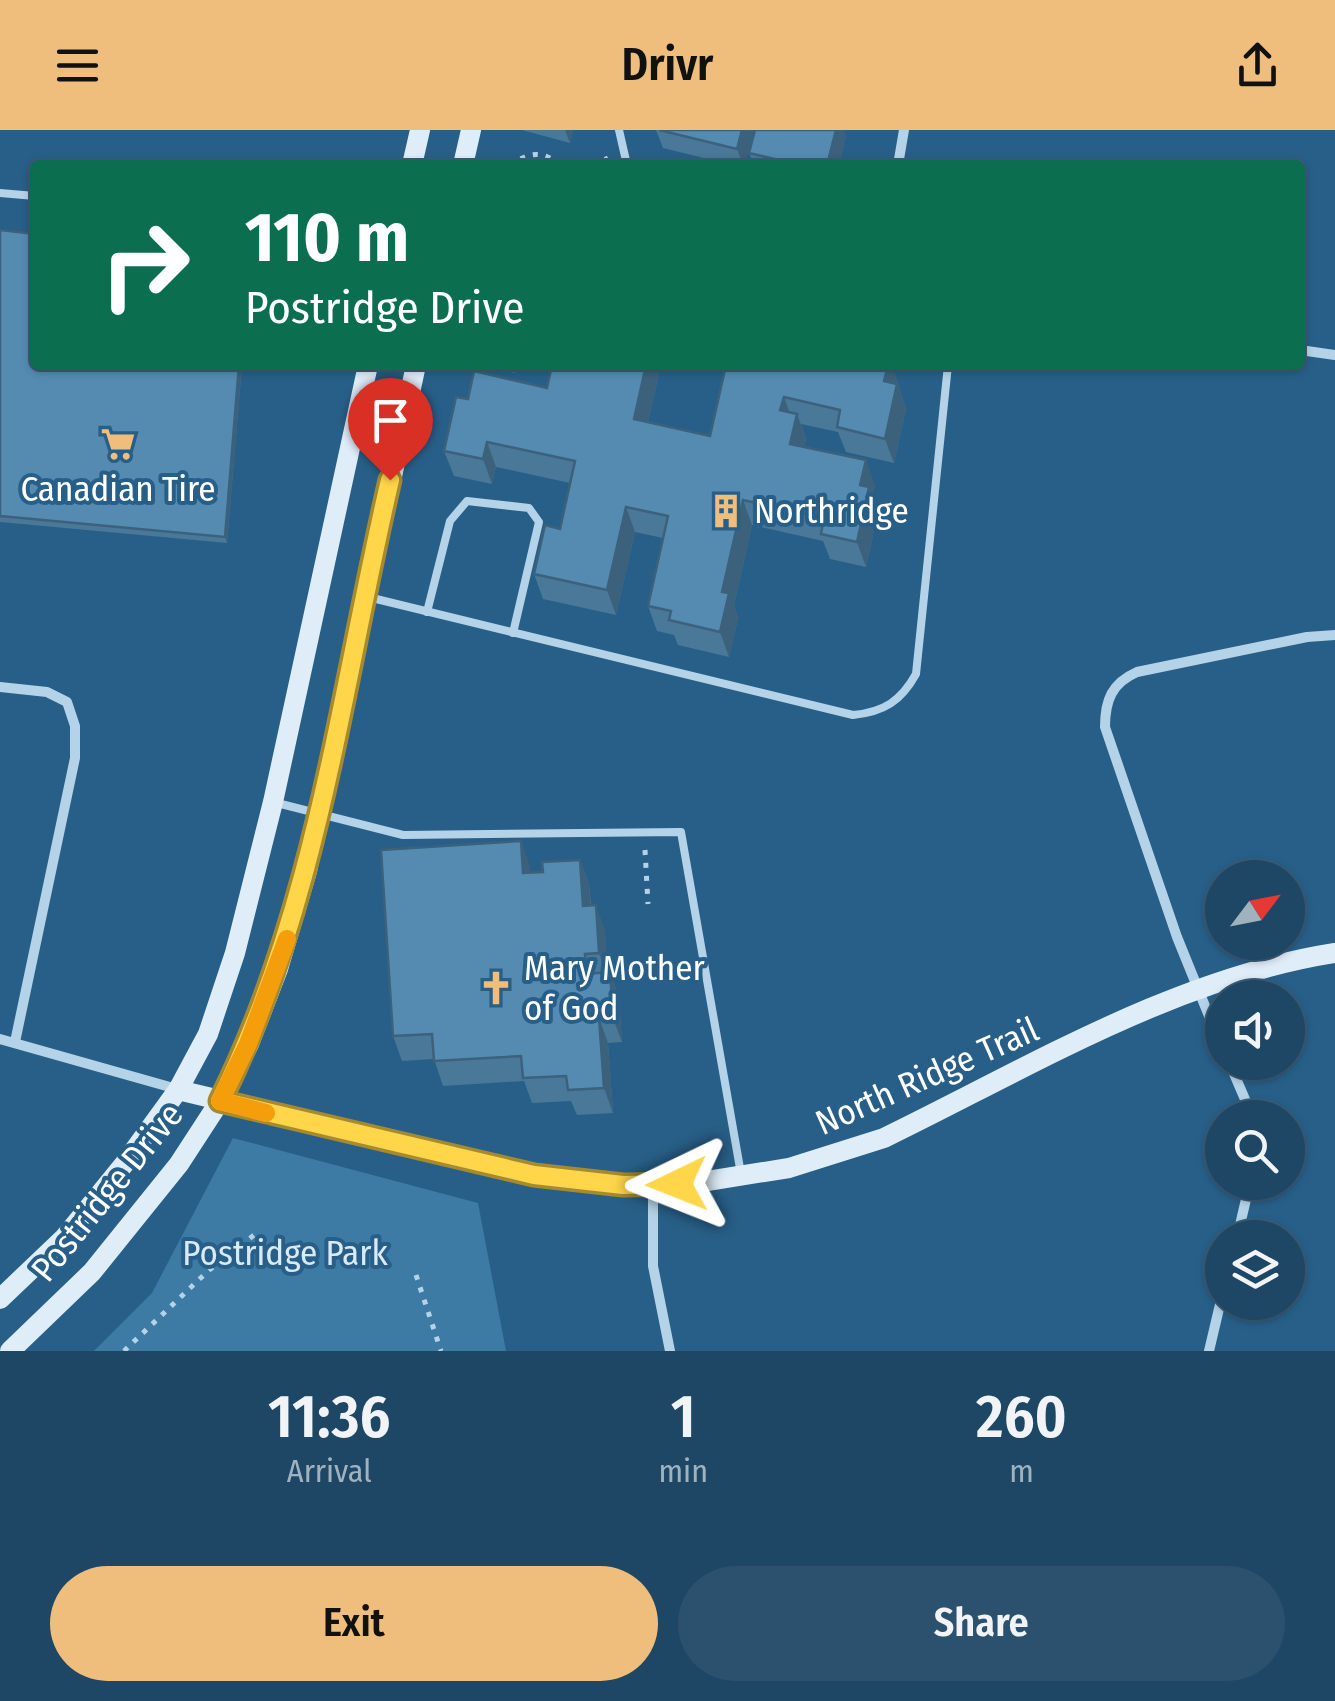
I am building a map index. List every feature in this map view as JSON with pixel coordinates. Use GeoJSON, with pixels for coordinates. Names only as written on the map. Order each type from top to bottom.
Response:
{"type":"FeatureCollection","features":[{"type":"Feature","properties":{"kind":"street"},"geometry":{"type":"LineString","coordinates":[[413,160],[420,130]]}},
{"type":"Feature","properties":{"kind":"street"},"geometry":{"type":"LineString","coordinates":[[463,160],[470,130]]}},
{"type":"Feature","properties":{"kind":"street"},"geometry":{"type":"LineString","coordinates":[[899,160],[904,130]]}},
{"type":"Feature","properties":{"kind":"street"},"geometry":{"type":"LineString","coordinates":[[1305,351],[1335,355]]}},
{"type":"Feature","properties":{"kind":"street","name":"Postridge Drive"},"geometry":{"type":"LineString","coordinates":[[0,1299],[64,1238],[178,1090],[208,1034],[273,802],[367,370]]}},
{"type":"Feature","properties":{"kind":"street","name":"Postridge Drive"},"geometry":{"type":"LineString","coordinates":[[10,1351],[92,1272],[179,1164],[220,1101],[278,970],[319,813],[415,370]]}},
{"type":"Feature","properties":{"kind":"street"},"geometry":{"type":"LineString","coordinates":[[1205,1007],[1105,727],[1110,693],[1122,679],[1137,672],[1308,637],[1335,636]]}},
{"type":"Feature","properties":{"kind":"street"},"geometry":{"type":"LineString","coordinates":[[0,687],[47,692],[67,702],[75,726],[75,758],[15,1042]]}},
{"type":"Feature","properties":{"kind":"street","name":"North Ridge Trail"},"geometry":{"type":"LineString","coordinates":[[178,1090],[534,1175],[653,1185],[741,1176],[825,1158],[884,1138],[1198,990],[1256,968],[1335,953]]}},
{"type":"Feature","properties":{"kind":"street"},"geometry":{"type":"LineString","coordinates":[[0,1039],[178,1090]]}},
{"type":"Feature","properties":{"kind":"street"},"geometry":{"type":"LineString","coordinates":[[653,1185],[653,1266],[670,1351]]}},
{"type":"Feature","properties":{"kind":"street"},"geometry":{"type":"LineString","coordinates":[[1209,1351],[1216,1320]]}},
{"type":"Feature","properties":{"kind":"lane"},"geometry":{"type":"LineString","coordinates":[[620,130],[626,160]]}},
{"type":"Feature","properties":{"kind":"lane"},"geometry":{"type":"LineString","coordinates":[[0,193],[30,196]]}},
{"type":"Feature","properties":{"kind":"lane"},"geometry":{"type":"LineString","coordinates":[[364,596],[853,716],[892,705],[907,691],[918,664],[947,370]]}},
{"type":"Feature","properties":{"kind":"lane"},"geometry":{"type":"LineString","coordinates":[[427,612],[450,522],[467,501],[529,508],[538,522],[512,632]]}},
{"type":"Feature","properties":{"kind":"lane"},"geometry":{"type":"LineString","coordinates":[[273,802],[403,836],[682,832],[741,1176]]}},
{"type":"Feature","properties":{"kind":"path"},"geometry":{"type":"LineString","coordinates":[[518,160],[532,152],[545,153],[555,160]]}},
{"type":"Feature","properties":{"kind":"path"},"geometry":{"type":"LineString","coordinates":[[644,832],[648,904]]}},
{"type":"Feature","properties":{"kind":"path"},"geometry":{"type":"LineString","coordinates":[[124,1351],[208,1271],[258,1232]]}},
{"type":"Feature","properties":{"kind":"path"},"geometry":{"type":"LineString","coordinates":[[416,1274],[442,1351]]}},
{"type":"Feature","properties":{"kind":"green space","name":"Postridge Park"},"geometry":{"type":"Polygon","coordinates":[[[233,1138],[478,1203],[506,1351],[94,1351],[152,1293],[233,1138]]]}},
{"type":"Feature","properties":{"kind":"building"},"geometry":{"type":"Polygon","coordinates":[[[659,130],[742,130],[737,149],[659,130]]]}},
{"type":"Feature","properties":{"kind":"building"},"geometry":{"type":"Polygon","coordinates":[[[755,130],[836,130],[828,160],[779,160],[749,153],[755,130]]]}},
{"type":"Feature","properties":{"kind":"building","name":"Canadian Tire"},"geometry":{"type":"Polygon","coordinates":[[[0,230],[30,233],[30,370],[239,370],[225,537],[0,516],[0,230]]]}},
{"type":"Feature","properties":{"kind":"building","name":"Northridge"},"geometry":{"type":"Polygon","coordinates":[[[551,370],[645,370],[634,419],[710,436],[725,370],[887,370],[884,381],[897,384],[885,439],[837,427],[840,410],[784,397],[780,410],[797,414],[790,444],[866,460],[860,485],[869,487],[857,542],[821,534],[824,518],[743,500],[722,592],[729,593],[720,632],[669,620],[671,611],[648,606],[668,516],[626,507],[607,590],[534,574],[545,525],[560,529],[575,461],[487,442],[483,459],[444,451],[456,397],[468,399],[474,371],[547,388],[551,370]]]}},
{"type":"Feature","properties":{"kind":"building","name":"Mary Mother of God"},"geometry":{"type":"Polygon","coordinates":[[[521,841],[523,873],[543,872],[542,862],[580,860],[583,906],[596,905],[599,953],[585,954],[586,974],[610,972],[613,1018],[599,1018],[604,1088],[568,1090],[566,1076],[523,1078],[521,1056],[434,1061],[432,1034],[393,1036],[381,850],[521,841]]]}},
{"type":"Feature","properties":{"kind":"slow traffic"},"geometry":{"type":"LineString","coordinates":[[266,1113],[220,1101],[248,1044],[287,939]]}},
{"type":"Feature","properties":{"kind":"place","name":"Canadian Tire"},"geometry":{"type":"Point","coordinates":[118,444]}},
{"type":"Feature","properties":{"kind":"place","name":"Northridge"},"geometry":{"type":"Point","coordinates":[726,511]}},
{"type":"Feature","properties":{"kind":"place","name":"Mary Mother of God"},"geometry":{"type":"Point","coordinates":[496,988]}},
{"type":"Feature","properties":{"kind":"route"},"geometry":{"type":"LineString","coordinates":[[390,480],[307,871],[278,970],[220,1101],[534,1175],[623,1185],[677,1184]]}}]}
